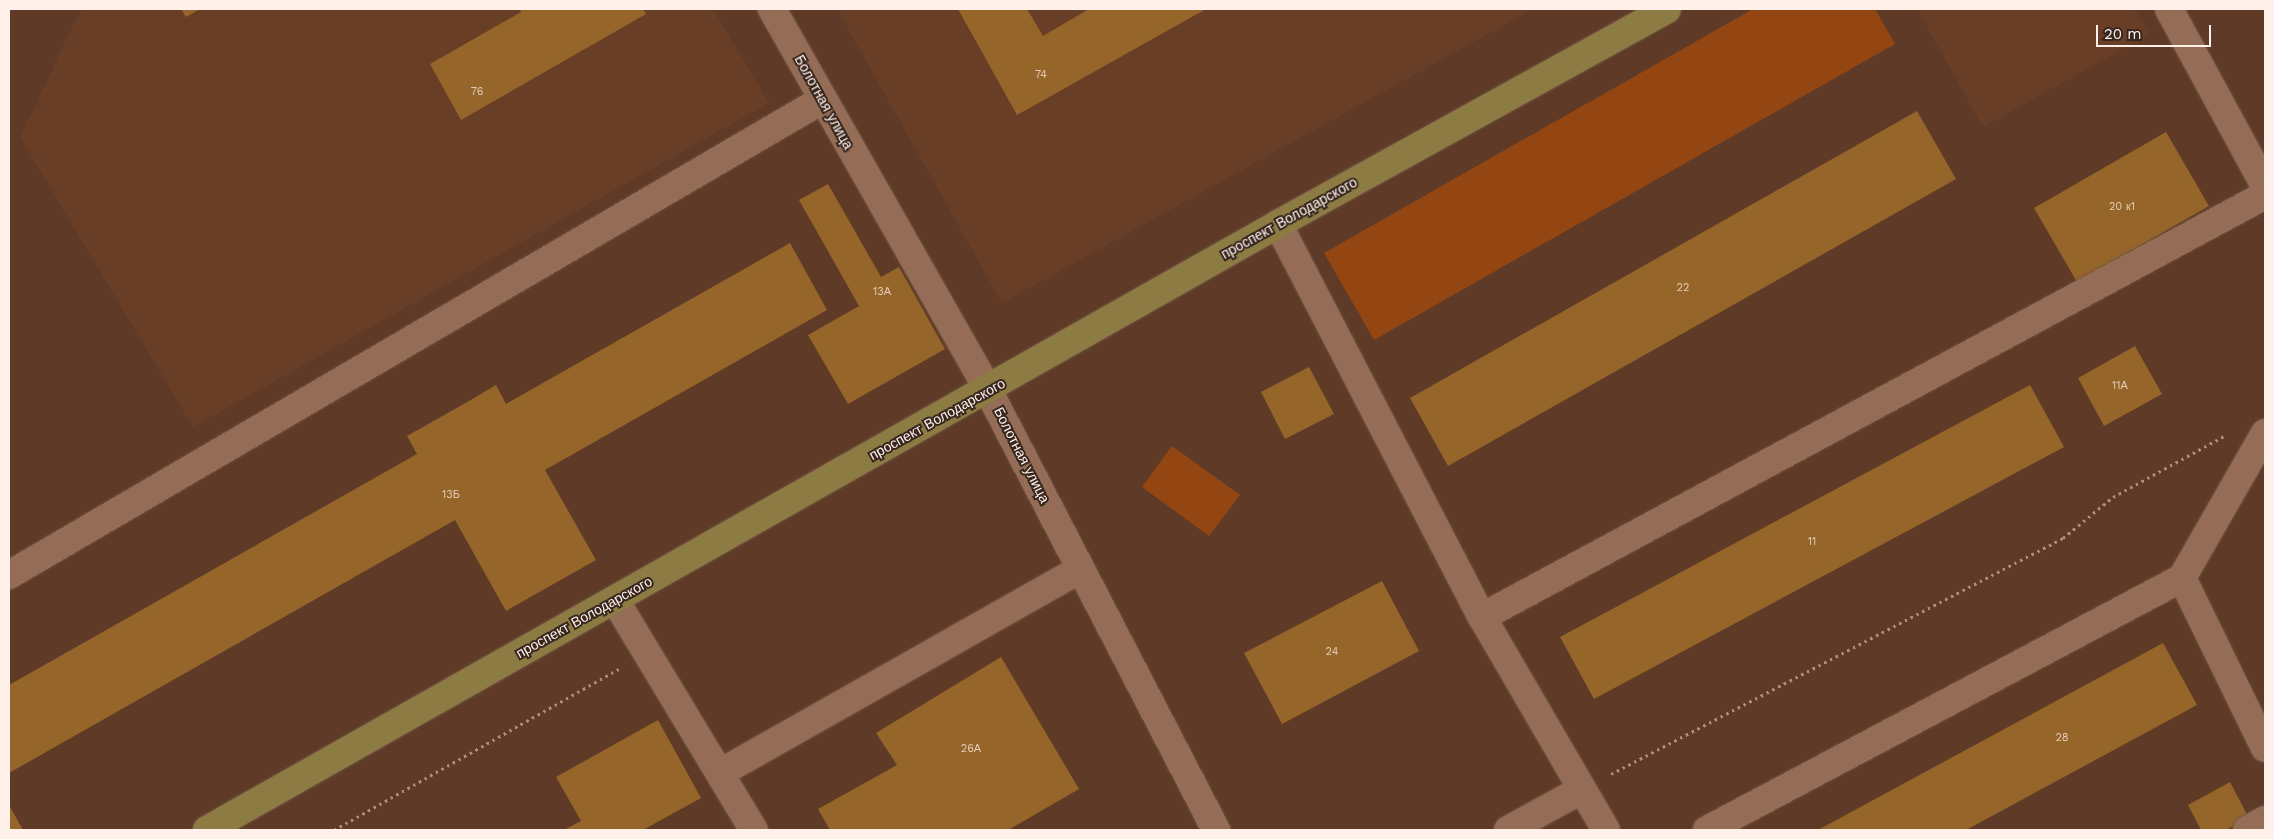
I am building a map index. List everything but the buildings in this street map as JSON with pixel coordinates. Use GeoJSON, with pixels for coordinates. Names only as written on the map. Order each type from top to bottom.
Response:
{"type":"FeatureCollection","features":[{"type":"Feature","properties":{"kind":"main road","name":"проспект Володарского"},"geometry":{"type":"LineString","coordinates":[[207,830],[988,390],[1278,224],[1667,9]]}},
{"type":"Feature","properties":{"kind":"street","name":"Болотная улица"},"geometry":{"type":"LineString","coordinates":[[772,9],[988,390],[1216,830]]}},
{"type":"Feature","properties":{"kind":"street"},"geometry":{"type":"LineString","coordinates":[[2169,9],[2265,186]]}},
{"type":"Feature","properties":{"kind":"street"},"geometry":{"type":"LineString","coordinates":[[9,575],[822,100]]}},
{"type":"Feature","properties":{"kind":"street"},"geometry":{"type":"LineString","coordinates":[[1482,617],[2265,195]]}},
{"type":"Feature","properties":{"kind":"street"},"geometry":{"type":"LineString","coordinates":[[1278,224],[1482,617],[1606,830]]}},
{"type":"Feature","properties":{"kind":"street"},"geometry":{"type":"LineString","coordinates":[[1707,830],[2182,578],[2265,433]]}},
{"type":"Feature","properties":{"kind":"street"},"geometry":{"type":"LineString","coordinates":[[720,773],[1080,569]]}},
{"type":"Feature","properties":{"kind":"street"},"geometry":{"type":"LineString","coordinates":[[2182,578],[2265,748]]}},
{"type":"Feature","properties":{"kind":"street"},"geometry":{"type":"LineString","coordinates":[[616,600],[754,830]]}},
{"type":"Feature","properties":{"kind":"street"},"geometry":{"type":"LineString","coordinates":[[1508,830],[1581,790]]}},
{"type":"Feature","properties":{"kind":"street"},"geometry":{"type":"LineString","coordinates":[[2247,830],[2265,820]]}},
{"type":"Feature","properties":{"kind":"path"},"geometry":{"type":"LineString","coordinates":[[1581,790],[2063,538],[2114,497],[2214,439],[2231,434]]}},
{"type":"Feature","properties":{"kind":"path"},"geometry":{"type":"LineString","coordinates":[[334,830],[648,653]]}},
{"type":"Feature","properties":{"kind":"shaded area"},"geometry":{"type":"Polygon","coordinates":[[[81,9],[713,9],[769,103],[193,427],[20,137],[81,9]]]}},
{"type":"Feature","properties":{"kind":"shaded area"},"geometry":{"type":"Polygon","coordinates":[[[837,9],[1533,9],[1002,303],[837,9]]]}},
{"type":"Feature","properties":{"kind":"shaded area"},"geometry":{"type":"Polygon","coordinates":[[[1753,9],[1875,9],[1895,44],[1374,340],[1324,253],[1753,9]]]}},
{"type":"Feature","properties":{"kind":"shaded area"},"geometry":{"type":"Polygon","coordinates":[[[1917,9],[2135,9],[2150,34],[1983,127],[1917,9]]]}},
{"type":"Feature","properties":{"kind":"shaded area"},"geometry":{"type":"Polygon","coordinates":[[[1172,446],[1240,495],[1209,536],[1142,487],[1172,446]]]}}]}
